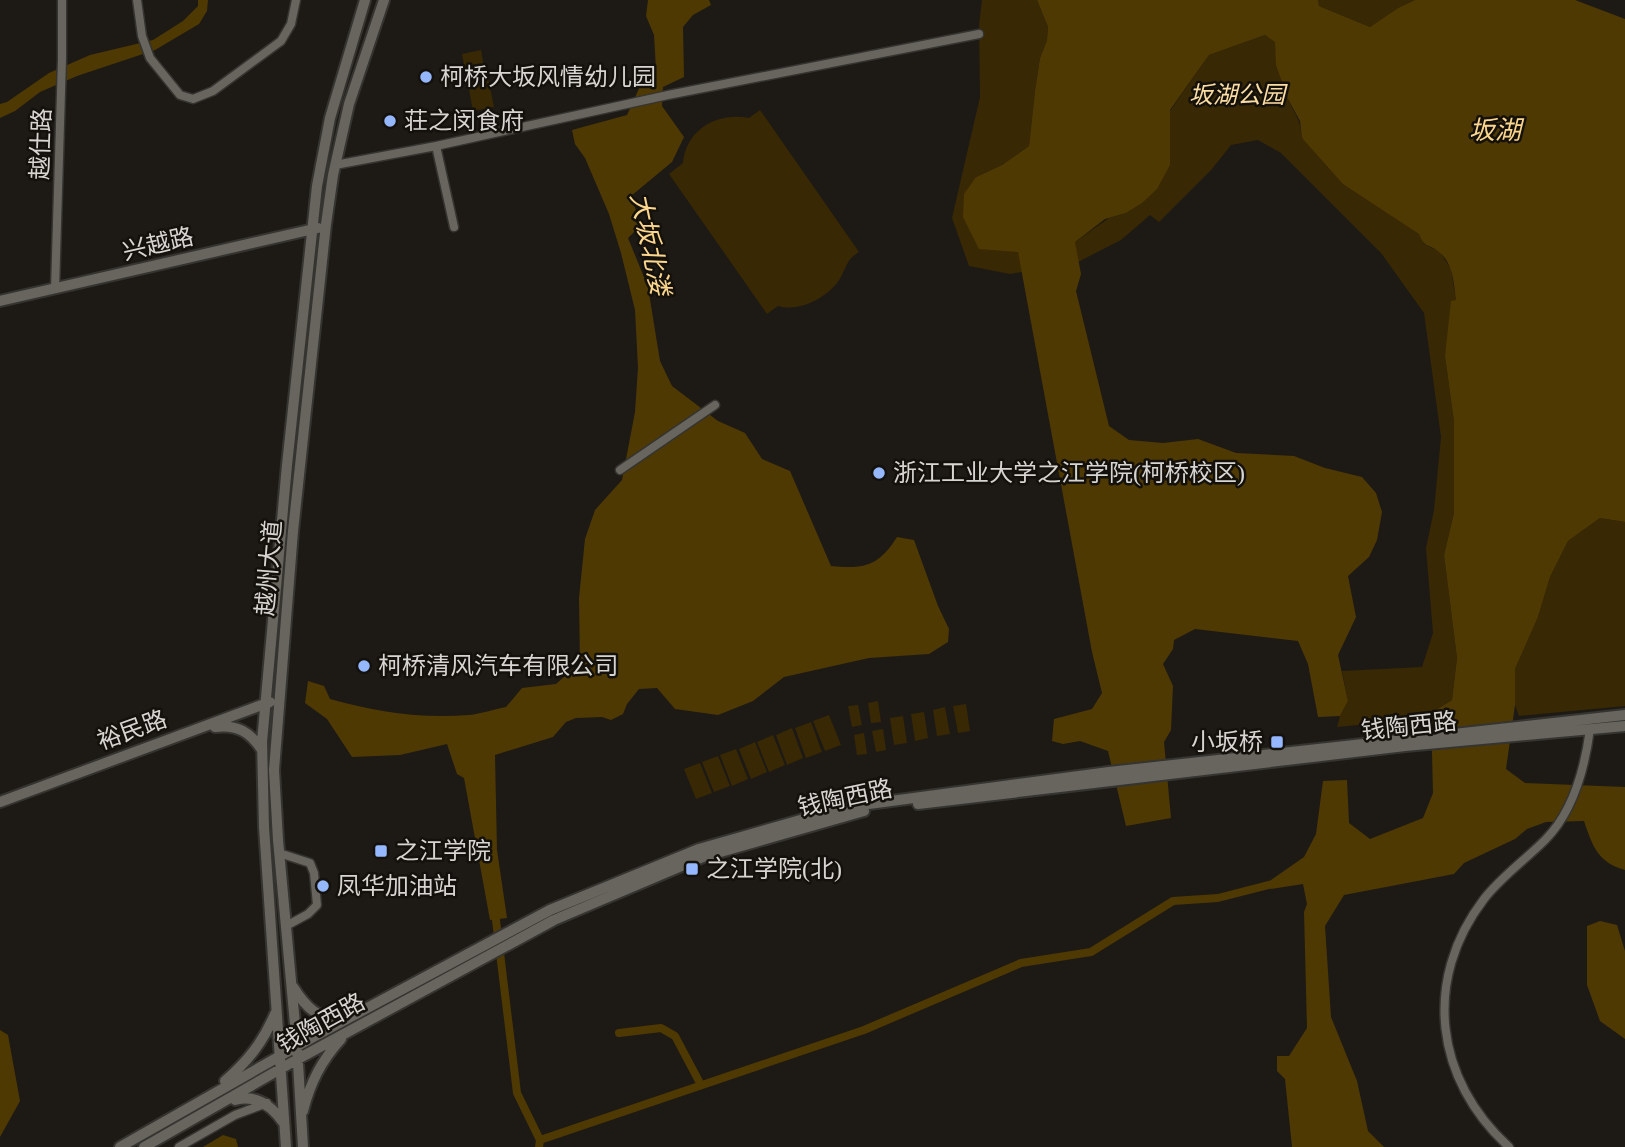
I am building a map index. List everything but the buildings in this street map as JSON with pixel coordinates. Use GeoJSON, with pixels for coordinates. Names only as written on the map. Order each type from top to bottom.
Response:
{"type":"FeatureCollection","features":[{"type":"Feature","properties":{"kind":"street","name":"越仕路"},"geometry":{"type":"LineString","coordinates":[[55,289],[62,88],[62,0]]}},
{"type":"Feature","properties":{"kind":"street"},"geometry":{"type":"LineString","coordinates":[[137,0],[142,36],[150,58],[180,95],[193,99],[213,91],[281,41],[291,24],[296,0]]}},
{"type":"Feature","properties":{"kind":"street","name":"越州大道"},"geometry":{"type":"LineString","coordinates":[[286,1147],[264,827],[262,751],[265,703],[317,186],[330,118],[365,0]]}},
{"type":"Feature","properties":{"kind":"street","name":"越州大道"},"geometry":{"type":"LineString","coordinates":[[303,1147],[274,770],[293,531],[326,226],[335,165],[349,104],[384,0]]}},
{"type":"Feature","properties":{"kind":"street"},"geometry":{"type":"LineString","coordinates":[[335,165],[436,146],[668,95],[979,34]]}},
{"type":"Feature","properties":{"kind":"street"},"geometry":{"type":"LineString","coordinates":[[436,146],[454,227]]}},
{"type":"Feature","properties":{"kind":"street","name":"兴越路"},"geometry":{"type":"LineString","coordinates":[[0,301],[326,226]]}},
{"type":"Feature","properties":{"kind":"street"},"geometry":{"type":"LineString","coordinates":[[620,470],[715,405]]}},
{"type":"Feature","properties":{"kind":"street","name":"裕民路"},"geometry":{"type":"LineString","coordinates":[[0,802],[279,700]]}},
{"type":"Feature","properties":{"kind":"street","name":"钱陶西路"},"geometry":{"type":"LineString","coordinates":[[120,1147],[297,1046],[508,938],[550,910],[699,849],[846,807],[1404,742],[1542,729],[1625,715]]}},
{"type":"Feature","properties":{"kind":"street"},"geometry":{"type":"LineString","coordinates":[[195,729],[229,725],[248,732],[262,751]]}},
{"type":"Feature","properties":{"kind":"street","name":"钱陶西路"},"geometry":{"type":"LineString","coordinates":[[1542,729],[1625,726]]}},
{"type":"Feature","properties":{"kind":"street"},"geometry":{"type":"LineString","coordinates":[[1509,1147],[1496,1135],[1468,1098],[1445,1036],[1443,1003],[1451,964],[1464,933],[1484,900],[1558,825],[1585,763],[1590,729]]}},
{"type":"Feature","properties":{"kind":"street"},"geometry":{"type":"LineString","coordinates":[[279,853],[310,863],[314,873],[317,905],[308,914],[286,926]]}},
{"type":"Feature","properties":{"kind":"street","name":"钱陶西路"},"geometry":{"type":"LineString","coordinates":[[144,1147],[346,1033],[491,947]]}},
{"type":"Feature","properties":{"kind":"street"},"geometry":{"type":"LineString","coordinates":[[292,985],[309,1010],[331,1019],[353,1016]]}},
{"type":"Feature","properties":{"kind":"street"},"geometry":{"type":"LineString","coordinates":[[202,1100],[245,1064],[265,1038],[276,1011]]}},
{"type":"Feature","properties":{"kind":"street"},"geometry":{"type":"LineString","coordinates":[[301,1120],[308,1089],[324,1057],[346,1033]]}},
{"type":"Feature","properties":{"kind":"street"},"geometry":{"type":"LineString","coordinates":[[219,1104],[246,1097],[267,1103],[284,1123]]}},
{"type":"Feature","properties":{"kind":"street"},"geometry":{"type":"LineString","coordinates":[[178,1147],[235,1115],[267,1103]]}},
{"type":"Feature","properties":{"kind":"green space","name":"坂湖公园"},"geometry":{"type":"Polygon","coordinates":[[[982,0],[1037,0],[1048,27],[1047,40],[1040,58],[1029,146],[1002,165],[976,177],[1018,252],[1021,265],[1076,255],[1075,242],[1109,218],[1126,213],[1170,165],[1170,111],[1209,55],[1265,35],[1275,41],[1280,76],[1298,120],[1302,138],[1419,234],[1424,244],[1440,252],[1451,269],[1456,300],[1445,356],[1454,422],[1454,513],[1444,555],[1457,658],[1452,700],[1431,713],[1389,722],[1337,727],[1348,701],[1342,671],[1422,667],[1433,633],[1426,548],[1434,510],[1441,437],[1424,313],[1381,253],[1281,153],[1258,140],[1231,145],[1212,169],[1159,222],[1150,215],[1121,240],[1078,262],[1010,274],[969,266],[952,218],[980,97],[979,25],[982,0]]]}},
{"type":"Feature","properties":{"kind":"green space"},"geometry":{"type":"Polygon","coordinates":[[[1318,0],[1415,0],[1370,27],[1319,6],[1318,0]]]}},
{"type":"Feature","properties":{"kind":"green space"},"geometry":{"type":"Polygon","coordinates":[[[481,50],[484,67],[465,70],[462,54],[481,50]]]}},
{"type":"Feature","properties":{"kind":"green space"},"geometry":{"type":"Polygon","coordinates":[[[486,68],[494,107],[473,111],[466,73],[486,68]]]}},
{"type":"Feature","properties":{"kind":"green space"},"geometry":{"type":"Polygon","coordinates":[[[760,110],[859,252],[851,259],[837,283],[825,294],[802,306],[778,306],[767,314],[669,174],[683,163],[690,141],[706,125],[726,118],[749,118],[760,110]]]}},
{"type":"Feature","properties":{"kind":"green space"},"geometry":{"type":"Polygon","coordinates":[[[1600,518],[1625,522],[1625,706],[1519,716],[1515,705],[1515,669],[1538,617],[1550,577],[1568,541],[1600,518]]]}},
{"type":"Feature","properties":{"kind":"green space"},"geometry":{"type":"Polygon","coordinates":[[[878,701],[881,722],[871,723],[868,703],[878,701]]]}},
{"type":"Feature","properties":{"kind":"green space"},"geometry":{"type":"Polygon","coordinates":[[[966,704],[970,731],[958,733],[953,706],[966,704]]]}},
{"type":"Feature","properties":{"kind":"green space"},"geometry":{"type":"Polygon","coordinates":[[[858,705],[862,725],[852,727],[848,706],[858,705]]]}},
{"type":"Feature","properties":{"kind":"green space"},"geometry":{"type":"Polygon","coordinates":[[[945,707],[950,734],[937,736],[933,710],[945,707]]]}},
{"type":"Feature","properties":{"kind":"green space"},"geometry":{"type":"Polygon","coordinates":[[[924,712],[928,738],[915,741],[911,714],[924,712]]]}},
{"type":"Feature","properties":{"kind":"green space"},"geometry":{"type":"Polygon","coordinates":[[[829,715],[841,745],[825,751],[813,721],[829,715]]]}},
{"type":"Feature","properties":{"kind":"green space"},"geometry":{"type":"Polygon","coordinates":[[[903,716],[907,743],[894,745],[890,718],[903,716]]]}},
{"type":"Feature","properties":{"kind":"green space"},"geometry":{"type":"Polygon","coordinates":[[[811,722],[822,752],[806,758],[795,728],[811,722]]]}},
{"type":"Feature","properties":{"kind":"green space"},"geometry":{"type":"Polygon","coordinates":[[[792,728],[803,758],[787,765],[776,735],[792,728]]]}},
{"type":"Feature","properties":{"kind":"green space"},"geometry":{"type":"Polygon","coordinates":[[[883,729],[886,750],[876,752],[872,731],[883,729]]]}},
{"type":"Feature","properties":{"kind":"green space"},"geometry":{"type":"Polygon","coordinates":[[[864,733],[867,754],[857,755],[854,735],[864,733]]]}},
{"type":"Feature","properties":{"kind":"green space"},"geometry":{"type":"Polygon","coordinates":[[[773,735],[785,765],[769,772],[757,742],[773,735]]]}},
{"type":"Feature","properties":{"kind":"green space"},"geometry":{"type":"Polygon","coordinates":[[[755,742],[767,772],[751,779],[739,749],[755,742]]]}},
{"type":"Feature","properties":{"kind":"green space"},"geometry":{"type":"Polygon","coordinates":[[[736,749],[748,779],[732,786],[720,755],[736,749]]]}},
{"type":"Feature","properties":{"kind":"green space"},"geometry":{"type":"Polygon","coordinates":[[[718,756],[730,786],[714,792],[702,762],[718,756]]]}},
{"type":"Feature","properties":{"kind":"green space"},"geometry":{"type":"Polygon","coordinates":[[[700,763],[712,793],[696,799],[684,769],[700,763]]]}},
{"type":"Feature","properties":{"kind":"water"},"geometry":{"type":"Polygon","coordinates":[[[198,0],[208,0],[207,11],[199,24],[155,50],[77,76],[40,92],[15,111],[0,118],[0,104],[49,73],[90,55],[153,40],[183,21],[198,6],[198,0]]]}},
{"type":"Feature","properties":{"kind":"water"},"geometry":{"type":"Polygon","coordinates":[[[648,0],[709,0],[711,5],[693,15],[683,27],[684,77],[663,87],[662,106],[684,137],[672,162],[631,196],[641,225],[628,238],[648,287],[660,361],[672,386],[718,421],[745,433],[762,459],[790,471],[831,566],[853,567],[869,564],[883,555],[897,537],[914,540],[949,629],[948,642],[929,654],[869,658],[784,677],[753,701],[718,715],[675,709],[657,688],[639,689],[623,714],[611,720],[602,717],[576,718],[566,722],[553,737],[495,755],[497,850],[507,918],[490,920],[464,778],[457,774],[447,744],[400,755],[352,757],[327,719],[305,703],[308,681],[324,686],[330,699],[365,708],[416,715],[469,715],[506,707],[522,688],[556,684],[580,663],[579,598],[585,539],[595,510],[622,480],[635,412],[638,368],[635,310],[621,253],[609,214],[585,158],[575,144],[572,130],[627,115],[642,82],[656,69],[654,35],[646,16],[648,0]]]}},
{"type":"Feature","properties":{"kind":"water","name":"坂湖"},"geometry":{"type":"Polygon","coordinates":[[[1037,0],[1318,0],[1319,6],[1370,27],[1415,0],[1575,0],[1625,19],[1625,522],[1600,518],[1568,541],[1550,577],[1538,617],[1515,669],[1515,705],[1506,769],[1525,783],[1625,787],[1625,870],[1602,858],[1593,845],[1584,821],[1546,822],[1527,829],[1515,839],[1464,863],[1454,874],[1344,895],[1325,926],[1331,1017],[1357,1081],[1368,1131],[1384,1147],[1292,1147],[1285,1079],[1277,1071],[1277,1056],[1289,1056],[1307,1028],[1304,912],[1307,904],[1303,884],[1271,889],[1271,880],[1304,857],[1316,834],[1323,781],[1347,780],[1349,823],[1370,839],[1423,818],[1433,793],[1431,713],[1452,700],[1457,658],[1444,555],[1454,513],[1454,422],[1445,356],[1451,301],[1456,300],[1452,274],[1439,252],[1425,244],[1419,234],[1343,184],[1302,138],[1300,121],[1288,99],[1276,65],[1275,42],[1265,35],[1209,55],[1170,110],[1170,165],[1157,189],[1142,203],[1126,213],[1105,219],[1075,242],[1081,274],[1076,291],[1109,426],[1129,440],[1163,443],[1198,439],[1236,453],[1294,456],[1325,468],[1362,477],[1376,493],[1382,512],[1377,540],[1369,557],[1348,576],[1356,617],[1338,655],[1348,701],[1340,716],[1318,717],[1308,664],[1298,641],[1195,629],[1174,640],[1173,649],[1163,664],[1173,686],[1171,730],[1164,742],[1171,818],[1126,826],[1108,751],[1080,741],[1063,744],[1052,741],[1054,719],[1092,709],[1102,693],[1092,652],[1018,252],[979,249],[963,217],[964,194],[976,177],[1002,165],[1029,146],[1040,58],[1047,40],[1048,27],[1037,0]]]}},
{"type":"Feature","properties":{"kind":"water"},"geometry":{"type":"Polygon","coordinates":[[[1600,921],[1617,925],[1625,951],[1625,1039],[1600,1021],[1587,985],[1587,926],[1600,921]]]}},
{"type":"Feature","properties":{"kind":"water"},"geometry":{"type":"Polygon","coordinates":[[[0,1030],[8,1035],[20,1101],[0,1137],[0,1030]]]}},
{"type":"Feature","properties":{"kind":"water"},"geometry":{"type":"Polygon","coordinates":[[[223,1135],[236,1139],[238,1147],[203,1147],[223,1135]]]}},
{"type":"Feature","properties":{"kind":"waterway"},"geometry":{"type":"LineString","coordinates":[[540,1140],[864,1030],[1021,963],[1091,952],[1173,901],[1218,898],[1280,882]]}},
{"type":"Feature","properties":{"kind":"waterway"},"geometry":{"type":"LineString","coordinates":[[495,912],[517,1093],[540,1140],[539,1147]]}},
{"type":"Feature","properties":{"kind":"waterway"},"geometry":{"type":"LineString","coordinates":[[619,1033],[661,1028],[675,1036],[701,1085]]}},
{"type":"Feature","properties":{"kind":"place","name":"柯桥大坂风情幼儿园"},"geometry":{"type":"Point","coordinates":[426,77]}},
{"type":"Feature","properties":{"kind":"place","name":"荘之闵食府"},"geometry":{"type":"Point","coordinates":[390,121]}},
{"type":"Feature","properties":{"kind":"place","name":"浙江工业大学之江学院(柯桥校区)"},"geometry":{"type":"Point","coordinates":[879,473]}},
{"type":"Feature","properties":{"kind":"place","name":"柯桥清风汽车有限公司"},"geometry":{"type":"Point","coordinates":[364,666]}},
{"type":"Feature","properties":{"kind":"place","name":"小坂桥"},"geometry":{"type":"Point","coordinates":[1277,742]}},
{"type":"Feature","properties":{"kind":"place","name":"之江学院"},"geometry":{"type":"Point","coordinates":[381,851]}},
{"type":"Feature","properties":{"kind":"place","name":"之江学院(北)"},"geometry":{"type":"Point","coordinates":[692,869]}},
{"type":"Feature","properties":{"kind":"place","name":"凤华加油站"},"geometry":{"type":"Point","coordinates":[323,886]}},
{"type":"Feature","properties":{"kind":"water label","name":"大坂北溇"},"geometry":{"type":"Point","coordinates":[650,244]}}]}
